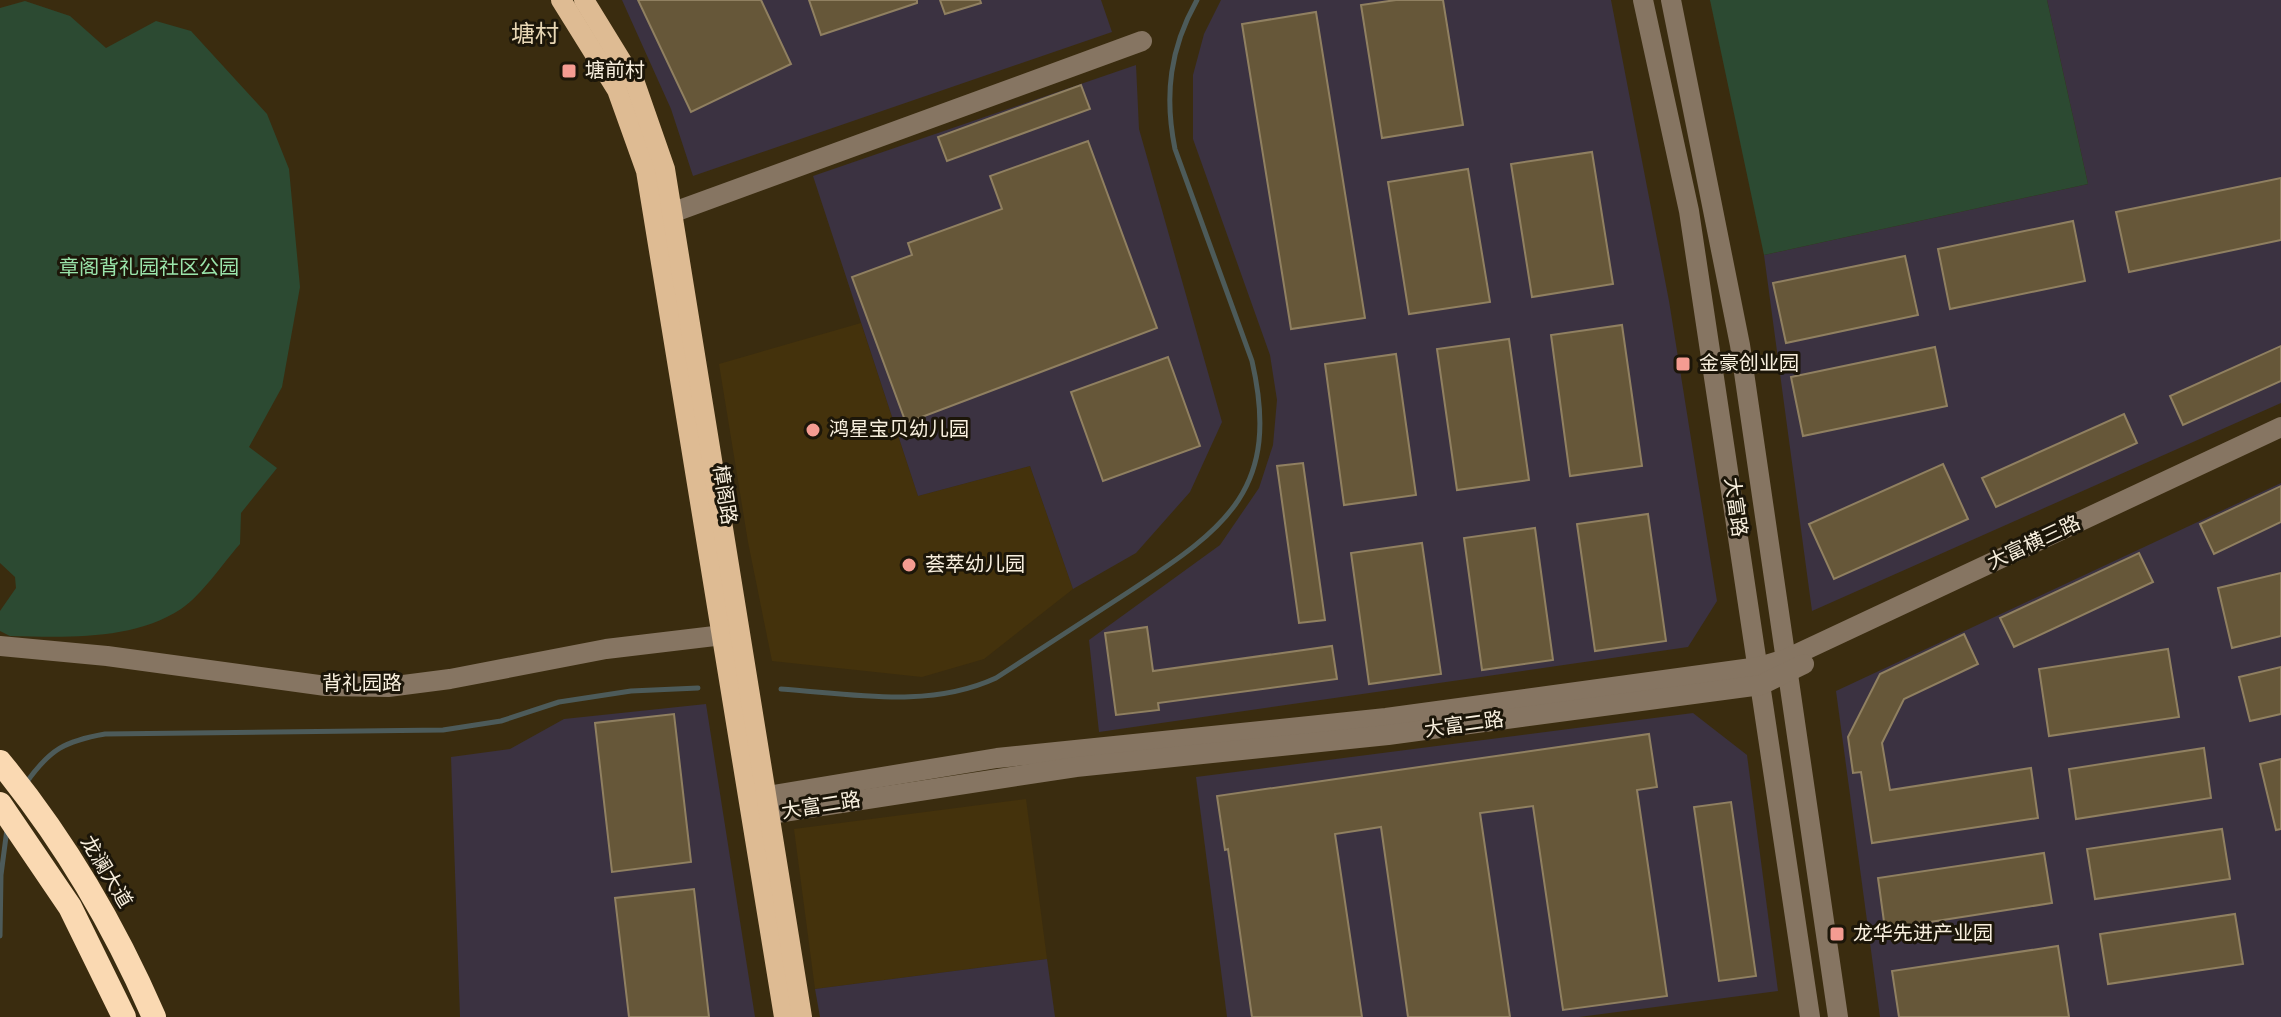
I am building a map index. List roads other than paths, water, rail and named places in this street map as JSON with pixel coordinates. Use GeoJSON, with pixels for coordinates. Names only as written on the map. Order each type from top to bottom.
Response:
{"type":"FeatureCollection","features":[{"type":"Feature","properties":{"kind":"highway","name":"龙澜大道"},"geometry":{"type":"LineString","coordinates":[[0,762],[36,805],[75,864],[113,929],[154,1017]]}},
{"type":"Feature","properties":{"kind":"highway"},"geometry":{"type":"LineString","coordinates":[[0,804],[70,907],[124,1017]]}},
{"type":"Feature","properties":{"kind":"main road","name":"樟阁路"},"geometry":{"type":"LineString","coordinates":[[561,0],[617,90],[646,171],[723,635],[762,806],[802,1017]]}},
{"type":"Feature","properties":{"kind":"main road","name":"樟阁路"},"geometry":{"type":"LineString","coordinates":[[584,0],[635,83],[665,169],[674,212],[762,806],[784,1017]]}},
{"type":"Feature","properties":{"kind":"street","name":"大富路"},"geometry":{"type":"LineString","coordinates":[[1643,0],[1689,211],[1810,1017]]}},
{"type":"Feature","properties":{"kind":"street","name":"大富路"},"geometry":{"type":"LineString","coordinates":[[1671,0],[1740,345],[1838,1017]]}},
{"type":"Feature","properties":{"kind":"street"},"geometry":{"type":"LineString","coordinates":[[674,212],[1142,41]]}},
{"type":"Feature","properties":{"kind":"street","name":"大富横三路"},"geometry":{"type":"LineString","coordinates":[[1787,665],[2281,427]]}},
{"type":"Feature","properties":{"kind":"street","name":"大富横三路"},"geometry":{"type":"LineString","coordinates":[[1787,665],[2281,442]]}},
{"type":"Feature","properties":{"kind":"street","name":"背礼园路"},"geometry":{"type":"LineString","coordinates":[[0,646],[326,686],[388,687],[450,679],[606,649],[723,635]]}},
{"type":"Feature","properties":{"kind":"street","name":"大富二路"},"geometry":{"type":"LineString","coordinates":[[762,806],[1061,769],[1388,735],[1760,676],[1787,665]]}},
{"type":"Feature","properties":{"kind":"waterway"},"geometry":{"type":"LineString","coordinates":[[781,689],[863,696],[918,696],[944,694],[996,678],[1165,568],[1219,524],[1239,500],[1252,473],[1259,442],[1259,405],[1252,361],[1175,149],[1170,110],[1175,54],[1197,0]]}},
{"type":"Feature","properties":{"kind":"waterway"},"geometry":{"type":"LineString","coordinates":[[26,783],[43,762],[60,748],[105,734],[443,730],[501,721],[559,702],[631,691],[698,688]]}},
{"type":"Feature","properties":{"kind":"waterway"},"geometry":{"type":"LineString","coordinates":[[0,936],[1,875],[7,829]]}},
{"type":"Feature","properties":{"kind":"place","name":"塘前村"},"geometry":{"type":"Point","coordinates":[569,71]}},
{"type":"Feature","properties":{"kind":"place","name":"金豪创业园"},"geometry":{"type":"Point","coordinates":[1683,364]}},
{"type":"Feature","properties":{"kind":"place","name":"鸿星宝贝幼儿园"},"geometry":{"type":"Point","coordinates":[813,430]}},
{"type":"Feature","properties":{"kind":"place","name":"荟萃幼儿园"},"geometry":{"type":"Point","coordinates":[909,565]}},
{"type":"Feature","properties":{"kind":"place","name":"龙华先进产业园"},"geometry":{"type":"Point","coordinates":[1837,934]}},
{"type":"Feature","properties":{"kind":"district","name":"塘村"},"geometry":{"type":"Point","coordinates":[535,34]}},
{"type":"Feature","properties":{"kind":"park label","name":"章阁背礼园社区公园"},"geometry":{"type":"Point","coordinates":[149,268]}}]}
